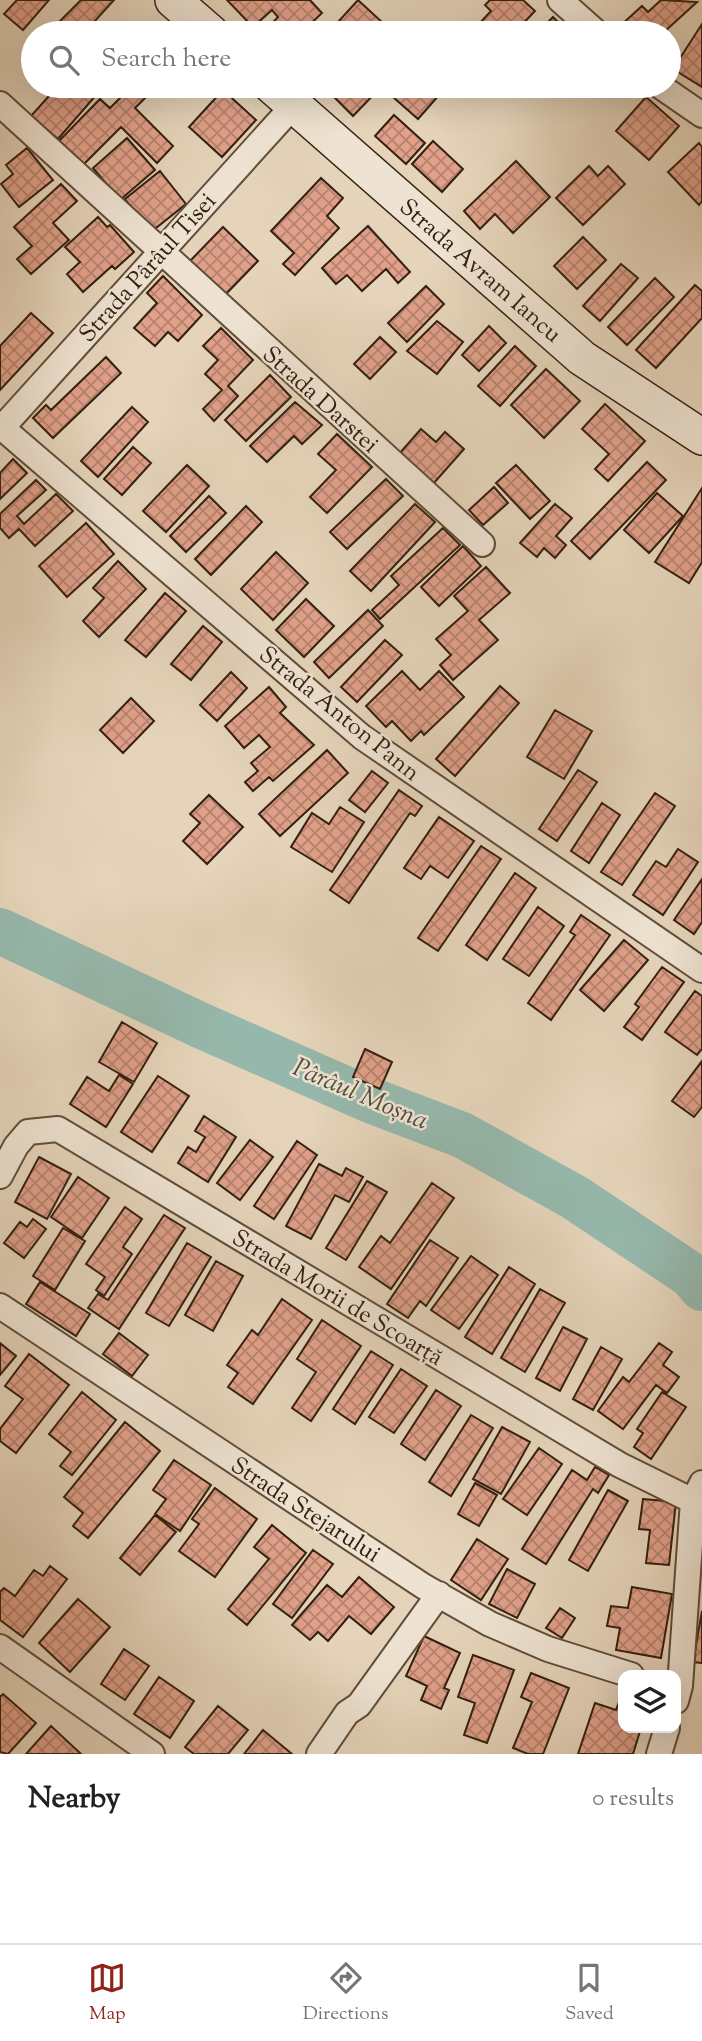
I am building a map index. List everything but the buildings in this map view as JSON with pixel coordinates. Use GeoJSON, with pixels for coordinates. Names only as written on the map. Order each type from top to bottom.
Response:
{"type":"FeatureCollection","features":[{"type":"Feature","properties":{"kind":"main road"},"geometry":{"type":"LineString","coordinates":[[173,0],[197,21]]}},
{"type":"Feature","properties":{"kind":"main road","name":"Strada Avram Iancu"},"geometry":{"type":"LineString","coordinates":[[286,98],[582,358],[702,437]]}},
{"type":"Feature","properties":{"kind":"street"},"geometry":{"type":"LineString","coordinates":[[560,0],[584,21]]}},
{"type":"Feature","properties":{"kind":"street","name":"Strada Pârâul Tisei"},"geometry":{"type":"LineString","coordinates":[[1,428],[160,254],[281,98]]}},
{"type":"Feature","properties":{"kind":"street"},"geometry":{"type":"LineString","coordinates":[[677,98],[702,115]]}},
{"type":"Feature","properties":{"kind":"street","name":"Strada Darstei"},"geometry":{"type":"LineString","coordinates":[[0,104],[160,254],[482,544]]}},
{"type":"Feature","properties":{"kind":"street","name":"Strada Anton Pann"},"geometry":{"type":"LineString","coordinates":[[1,428],[362,737],[702,970]]}},
{"type":"Feature","properties":{"kind":"street","name":"Strada Morii de Scoarţă"},"geometry":{"type":"LineString","coordinates":[[0,1176],[16,1146],[29,1132],[58,1129],[620,1465],[698,1492]]}},
{"type":"Feature","properties":{"kind":"street","name":"Strada Stejarului"},"geometry":{"type":"LineString","coordinates":[[0,1306],[439,1594],[490,1624],[537,1644],[618,1671]]}},
{"type":"Feature","properties":{"kind":"street"},"geometry":{"type":"LineString","coordinates":[[683,1690],[698,1492]]}},
{"type":"Feature","properties":{"kind":"street"},"geometry":{"type":"LineString","coordinates":[[319,1754],[348,1713],[359,1705],[439,1594]]}},
{"type":"Feature","properties":{"kind":"street"},"geometry":{"type":"LineString","coordinates":[[0,1647],[152,1754]]}},
{"type":"Feature","properties":{"kind":"street"},"geometry":{"type":"LineString","coordinates":[[659,1754],[665,1733]]}},
{"type":"Feature","properties":{"kind":"waterway","name":"Pârâul Moșna"},"geometry":{"type":"LineString","coordinates":[[0,931],[202,1026],[370,1100],[462,1135],[574,1197],[691,1275],[702,1288]]}}]}
